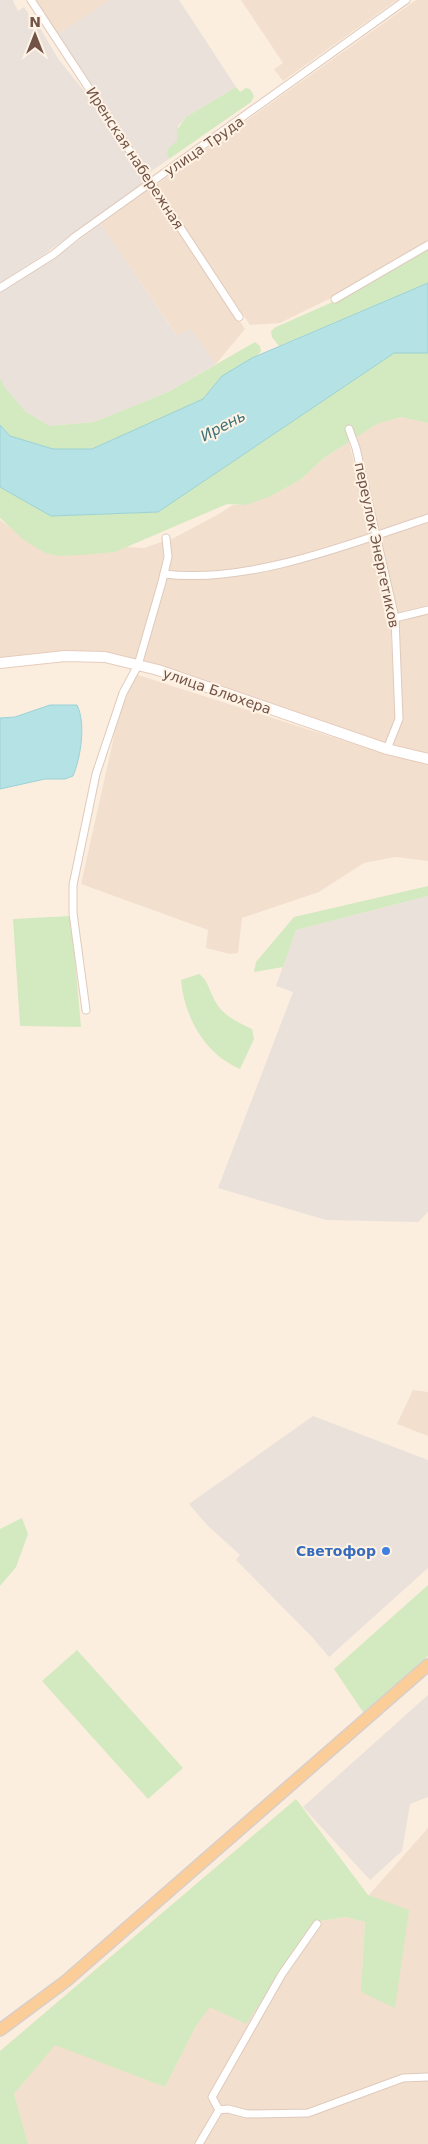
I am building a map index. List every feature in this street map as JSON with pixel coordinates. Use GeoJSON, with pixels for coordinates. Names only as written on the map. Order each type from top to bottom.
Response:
{"type":"FeatureCollection","features":[{"type":"Feature","properties":{"kind":"main road"},"geometry":{"type":"LineString","coordinates":[[0,2030],[66,1981],[428,1665]]}},
{"type":"Feature","properties":{"kind":"street","name":"Иренская набережная"},"geometry":{"type":"LineString","coordinates":[[31,0],[239,317]]}},
{"type":"Feature","properties":{"kind":"street","name":"улица Труда"},"geometry":{"type":"LineString","coordinates":[[0,288],[54,254],[406,0]]}},
{"type":"Feature","properties":{"kind":"street"},"geometry":{"type":"LineString","coordinates":[[335,299],[428,245]]}},
{"type":"Feature","properties":{"kind":"street","name":"переулок Энергетиков"},"geometry":{"type":"LineString","coordinates":[[349,429],[356,448],[395,618],[399,719],[388,750]]}},
{"type":"Feature","properties":{"kind":"street"},"geometry":{"type":"LineString","coordinates":[[164,574],[192,577],[262,569],[375,536],[428,518]]}},
{"type":"Feature","properties":{"kind":"street"},"geometry":{"type":"LineString","coordinates":[[86,1010],[73,913],[73,885],[96,774],[122,693],[138,665],[164,574],[168,557],[166,538]]}},
{"type":"Feature","properties":{"kind":"street"},"geometry":{"type":"LineString","coordinates":[[395,618],[428,610]]}},
{"type":"Feature","properties":{"kind":"street","name":"улица Блюхера"},"geometry":{"type":"LineString","coordinates":[[0,663],[75,656],[104,657],[138,665],[388,750],[428,759]]}},
{"type":"Feature","properties":{"kind":"street"},"geometry":{"type":"LineString","coordinates":[[219,2110],[212,2097],[282,1974],[317,1924]]}},
{"type":"Feature","properties":{"kind":"street"},"geometry":{"type":"LineString","coordinates":[[219,2110],[228,2109],[246,2114],[308,2113],[403,2078],[428,2077]]}},
{"type":"Feature","properties":{"kind":"street"},"geometry":{"type":"LineString","coordinates":[[199,2144],[219,2110]]}},
{"type":"Feature","properties":{"kind":"shaded area"},"geometry":{"type":"Polygon","coordinates":[[[0,0],[14,0],[18,11],[24,7],[35,24],[37,23],[59,60],[89,97],[102,120],[105,118],[147,180],[43,255],[0,283],[0,0]]]}},
{"type":"Feature","properties":{"kind":"shaded area"},"geometry":{"type":"Polygon","coordinates":[[[35,0],[110,0],[58,34],[35,0]]]}},
{"type":"Feature","properties":{"kind":"shaded area"},"geometry":{"type":"Polygon","coordinates":[[[110,0],[179,0],[236,87],[186,117],[178,126],[177,141],[167,154],[169,159],[150,172],[58,34],[110,0]]]}},
{"type":"Feature","properties":{"kind":"shaded area"},"geometry":{"type":"Polygon","coordinates":[[[241,0],[397,0],[283,81],[274,69],[283,63],[241,0]]]}},
{"type":"Feature","properties":{"kind":"shaded area"},"geometry":{"type":"Polygon","coordinates":[[[416,0],[428,0],[428,241],[337,295],[280,323],[250,325],[156,185],[416,0]]]}},
{"type":"Feature","properties":{"kind":"shaded area"},"geometry":{"type":"Polygon","coordinates":[[[150,188],[245,329],[216,364],[191,329],[178,337],[101,224],[150,188]]]}},
{"type":"Feature","properties":{"kind":"shaded area"},"geometry":{"type":"Polygon","coordinates":[[[101,224],[177,336],[191,329],[216,364],[168,392],[94,422],[50,426],[26,412],[6,389],[0,378],[0,292],[55,258],[101,224]]]}},
{"type":"Feature","properties":{"kind":"shaded area"},"geometry":{"type":"Polygon","coordinates":[[[401,417],[428,423],[428,515],[378,532],[354,438],[377,424],[401,417]]]}},
{"type":"Feature","properties":{"kind":"shaded area"},"geometry":{"type":"Polygon","coordinates":[[[349,442],[371,533],[260,567],[195,575],[170,572],[170,540],[233,505],[246,505],[269,497],[300,480],[324,458],[349,442]]]}},
{"type":"Feature","properties":{"kind":"shaded area"},"geometry":{"type":"Polygon","coordinates":[[[0,520],[45,553],[58,556],[115,552],[126,547],[144,548],[164,541],[165,557],[162,574],[136,661],[0,659],[0,520]]]}},
{"type":"Feature","properties":{"kind":"shaded area"},"geometry":{"type":"Polygon","coordinates":[[[428,520],[428,609],[397,616],[378,537],[428,520]]]}},
{"type":"Feature","properties":{"kind":"shaded area"},"geometry":{"type":"Polygon","coordinates":[[[373,538],[390,619],[396,718],[387,744],[141,663],[165,576],[193,579],[265,572],[373,538]]]}},
{"type":"Feature","properties":{"kind":"shaded area"},"geometry":{"type":"Polygon","coordinates":[[[428,611],[428,755],[391,746],[400,720],[401,669],[398,619],[428,611]]]}},
{"type":"Feature","properties":{"kind":"shaded area"},"geometry":{"type":"Polygon","coordinates":[[[135,674],[385,754],[428,764],[428,861],[395,857],[364,863],[319,892],[242,918],[238,953],[230,954],[206,948],[208,930],[81,884],[117,723],[135,674]]]}},
{"type":"Feature","properties":{"kind":"shaded area"},"geometry":{"type":"Polygon","coordinates":[[[428,896],[428,1212],[418,1222],[326,1220],[218,1188],[293,992],[276,986],[296,930],[428,896]]]}},
{"type":"Feature","properties":{"kind":"shaded area"},"geometry":{"type":"Polygon","coordinates":[[[413,1390],[428,1392],[428,1436],[397,1424],[413,1390]]]}},
{"type":"Feature","properties":{"kind":"shaded area"},"geometry":{"type":"Polygon","coordinates":[[[313,1416],[428,1460],[428,1568],[329,1657],[312,1637],[236,1560],[240,1555],[207,1525],[189,1504],[313,1416]]]}},
{"type":"Feature","properties":{"kind":"shaded area"},"geometry":{"type":"Polygon","coordinates":[[[428,1695],[428,1797],[410,1804],[402,1851],[370,1880],[303,1807],[428,1695]]]}},
{"type":"Feature","properties":{"kind":"shaded area"},"geometry":{"type":"Polygon","coordinates":[[[428,1828],[428,2144],[28,2144],[14,2094],[55,2044],[165,2087],[196,2026],[210,2006],[246,2023],[314,1922],[346,1917],[365,1922],[361,1991],[368,1896],[428,1828]]]}},
{"type":"Feature","properties":{"kind":"green space"},"geometry":{"type":"Polygon","coordinates":[[[236,87],[240,92],[246,88],[250,89],[254,96],[251,102],[169,159],[168,149],[177,141],[177,130],[186,117],[236,87]]]}},
{"type":"Feature","properties":{"kind":"green space"},"geometry":{"type":"Polygon","coordinates":[[[428,249],[428,283],[279,346],[272,337],[271,331],[276,327],[335,301],[428,249]]]}},
{"type":"Feature","properties":{"kind":"green space"},"geometry":{"type":"Polygon","coordinates":[[[255,342],[260,346],[261,351],[257,356],[222,376],[203,399],[92,449],[53,449],[10,436],[0,425],[0,378],[6,389],[26,412],[50,426],[94,422],[168,392],[255,342]]]}},
{"type":"Feature","properties":{"kind":"green space"},"geometry":{"type":"Polygon","coordinates":[[[394,353],[428,353],[428,423],[401,417],[377,424],[324,458],[300,480],[269,497],[246,505],[227,504],[115,552],[83,555],[58,556],[45,553],[24,540],[0,518],[0,487],[52,516],[158,512],[394,353]]]}},
{"type":"Feature","properties":{"kind":"green space"},"geometry":{"type":"Polygon","coordinates":[[[428,886],[428,896],[296,930],[283,967],[254,972],[256,962],[294,917],[428,886]]]}},
{"type":"Feature","properties":{"kind":"green space"},"geometry":{"type":"Polygon","coordinates":[[[71,916],[81,1027],[20,1026],[13,919],[71,916]]]}},
{"type":"Feature","properties":{"kind":"green space"},"geometry":{"type":"Polygon","coordinates":[[[199,974],[206,982],[216,1003],[224,1013],[252,1029],[254,1039],[240,1069],[216,1054],[198,1033],[192,1020],[183,994],[181,980],[199,974]]]}},
{"type":"Feature","properties":{"kind":"green space"},"geometry":{"type":"Polygon","coordinates":[[[22,1518],[28,1534],[16,1567],[0,1586],[0,1529],[22,1518]]]}},
{"type":"Feature","properties":{"kind":"green space"},"geometry":{"type":"Polygon","coordinates":[[[428,1585],[428,1656],[371,1708],[363,1712],[334,1669],[428,1585]]]}},
{"type":"Feature","properties":{"kind":"green space"},"geometry":{"type":"Polygon","coordinates":[[[77,1650],[183,1768],[148,1799],[42,1681],[77,1650]]]}},
{"type":"Feature","properties":{"kind":"green space"},"geometry":{"type":"Polygon","coordinates":[[[296,1799],[368,1895],[409,1910],[395,2008],[361,1992],[365,1922],[346,1917],[314,1922],[246,2024],[210,2007],[196,2026],[165,2087],[55,2045],[14,2094],[28,2144],[0,2144],[0,2051],[296,1799]]]}},
{"type":"Feature","properties":{"kind":"water","name":"Ирень"},"geometry":{"type":"Polygon","coordinates":[[[428,283],[428,353],[394,353],[158,512],[51,516],[0,487],[0,425],[10,436],[53,449],[92,449],[203,399],[222,376],[252,358],[428,283]]]}},
{"type":"Feature","properties":{"kind":"water"},"geometry":{"type":"Polygon","coordinates":[[[50,705],[77,705],[80,712],[81,740],[73,776],[65,779],[45,779],[0,789],[0,718],[15,717],[50,705]]]}},
{"type":"Feature","properties":{"kind":"place","name":"Светофор"},"geometry":{"type":"Point","coordinates":[386,1551]}}]}
